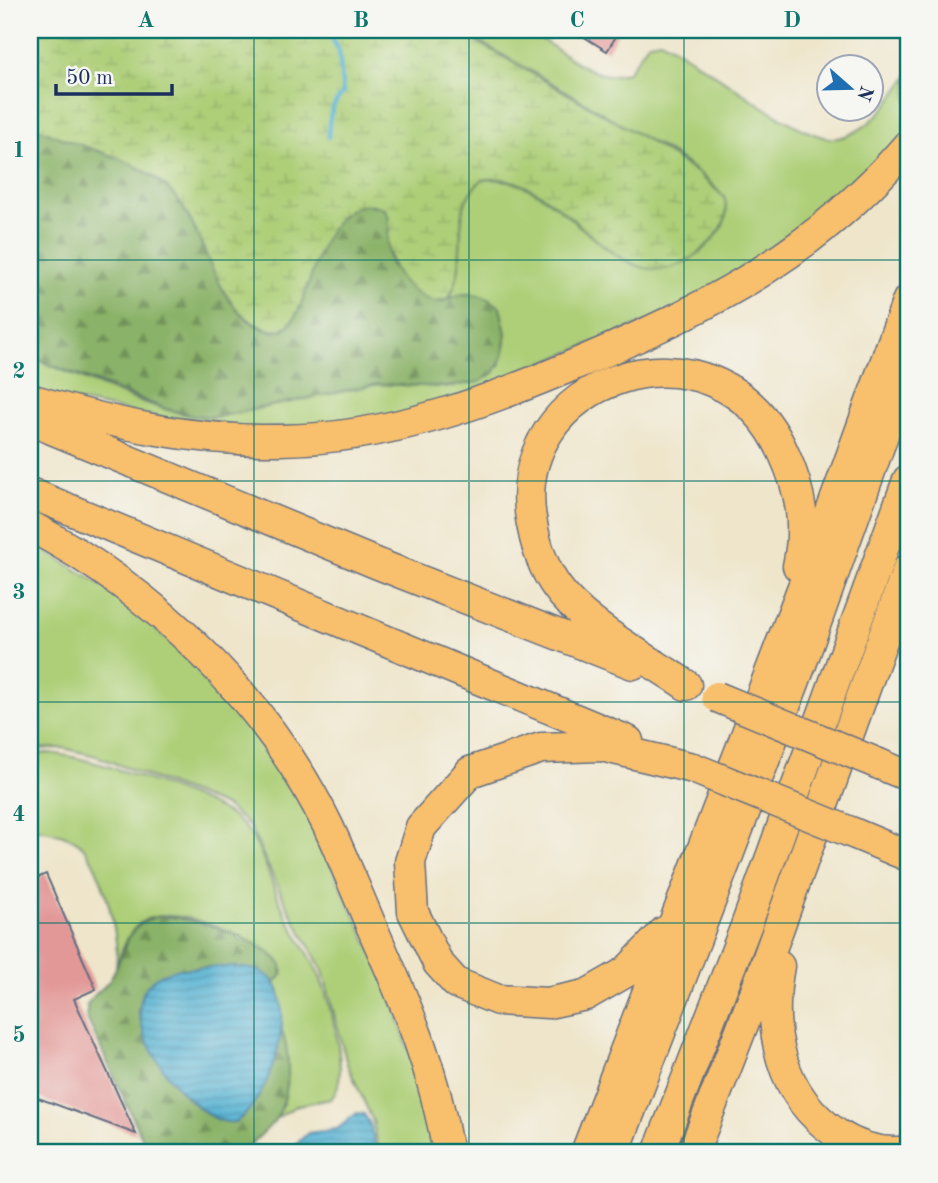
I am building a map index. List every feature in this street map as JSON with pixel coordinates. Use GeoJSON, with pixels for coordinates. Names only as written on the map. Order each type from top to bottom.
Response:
{"type":"FeatureCollection","features":[{"type":"Feature","properties":{"kind":"highway"},"geometry":{"type":"LineString","coordinates":[[30,399],[132,428],[187,437],[237,440],[333,437],[393,428],[461,410],[530,385],[652,332],[757,277],[849,208],[908,145]]}},
{"type":"Feature","properties":{"kind":"highway"},"geometry":{"type":"LineString","coordinates":[[586,1153],[779,649],[908,300]]}},
{"type":"Feature","properties":{"kind":"highway"},"geometry":{"type":"LineString","coordinates":[[614,1153],[803,659],[908,365]]}},
{"type":"Feature","properties":{"kind":"highway"},"geometry":{"type":"LineString","coordinates":[[686,685],[587,618],[558,589],[539,556],[529,498],[540,451],[559,419],[573,404],[607,383],[638,372],[699,375],[739,397],[771,427],[793,472],[801,502],[803,526],[799,561],[779,649]]}},
{"type":"Feature","properties":{"kind":"highway"},"geometry":{"type":"LineString","coordinates":[[30,421],[900,772]]}},
{"type":"Feature","properties":{"kind":"highway"},"geometry":{"type":"LineString","coordinates":[[658,1153],[746,926],[908,480]]}},
{"type":"Feature","properties":{"kind":"highway"},"geometry":{"type":"LineString","coordinates":[[30,493],[853,832],[903,856]]}},
{"type":"Feature","properties":{"kind":"highway"},"geometry":{"type":"LineString","coordinates":[[30,526],[70,547],[192,643],[223,673],[279,742],[327,825],[409,1007],[425,1053],[447,1153]]}},
{"type":"Feature","properties":{"kind":"highway"},"geometry":{"type":"LineString","coordinates":[[693,1153],[793,890],[908,569]]}},
{"type":"Feature","properties":{"kind":"highway"},"geometry":{"type":"LineString","coordinates":[[888,628],[908,599]]}},
{"type":"Feature","properties":{"kind":"highway"},"geometry":{"type":"LineString","coordinates":[[685,895],[663,934],[634,965],[613,982],[575,998],[548,1003],[516,1003],[462,986],[438,963],[413,912],[410,872],[421,827],[470,772],[541,748],[601,746],[693,768]]}},
{"type":"Feature","properties":{"kind":"highway"},"geometry":{"type":"LineString","coordinates":[[793,890],[773,1004],[777,1045],[787,1077],[815,1118],[848,1141],[880,1152],[908,1151]]}},
{"type":"Feature","properties":{"kind":"green space"},"geometry":{"type":"Polygon","coordinates":[[[32,30],[457,30],[644,138],[699,174],[724,197],[725,220],[712,240],[680,265],[651,269],[623,259],[543,196],[513,182],[482,180],[471,191],[465,205],[455,284],[448,299],[434,302],[415,292],[400,278],[395,269],[389,249],[389,221],[386,210],[375,205],[360,206],[339,219],[326,237],[293,320],[282,330],[267,329],[248,319],[233,305],[184,209],[172,193],[157,180],[123,160],[30,124],[32,30]]]}},
{"type":"Feature","properties":{"kind":"green space"},"geometry":{"type":"Polygon","coordinates":[[[457,30],[518,30],[545,41],[586,68],[614,75],[628,72],[649,42],[660,40],[800,128],[821,136],[837,138],[849,135],[870,122],[886,122],[886,106],[908,76],[908,131],[857,187],[691,304],[411,415],[235,432],[30,392],[30,357],[147,404],[195,416],[217,417],[378,384],[446,387],[500,366],[506,344],[500,307],[475,295],[448,299],[459,269],[465,205],[471,191],[482,180],[512,182],[540,195],[615,254],[640,266],[668,267],[698,252],[716,236],[725,220],[726,205],[709,182],[687,164],[457,30]]]}},
{"type":"Feature","properties":{"kind":"green space"},"geometry":{"type":"Polygon","coordinates":[[[30,124],[129,163],[165,185],[189,217],[227,295],[239,312],[254,324],[272,331],[287,327],[298,311],[326,237],[339,217],[358,206],[383,208],[390,228],[389,259],[395,270],[441,302],[471,294],[492,301],[500,307],[506,333],[503,356],[494,373],[479,382],[446,387],[378,384],[217,417],[193,416],[166,409],[30,357],[30,124]]]}},
{"type":"Feature","properties":{"kind":"green space"},"geometry":{"type":"Polygon","coordinates":[[[30,542],[112,591],[217,683],[295,788],[388,986],[442,1153],[379,1153],[373,1121],[347,1064],[323,971],[286,904],[249,825],[225,806],[96,756],[63,748],[30,749],[30,542]]]}},
{"type":"Feature","properties":{"kind":"green space"},"geometry":{"type":"Polygon","coordinates":[[[47,753],[88,761],[174,789],[223,811],[245,828],[264,860],[285,913],[315,966],[332,1013],[340,1072],[337,1088],[331,1099],[298,1105],[277,1118],[285,1085],[286,1064],[281,1001],[275,983],[283,972],[267,951],[240,936],[204,922],[169,916],[153,917],[140,923],[131,932],[115,970],[116,942],[109,905],[89,855],[81,845],[70,838],[30,827],[30,755],[47,753]]]}},
{"type":"Feature","properties":{"kind":"green space"},"geometry":{"type":"Polygon","coordinates":[[[155,917],[185,919],[223,930],[259,946],[281,964],[282,975],[275,983],[255,970],[179,969],[152,982],[138,1010],[149,1043],[186,1096],[216,1119],[232,1122],[250,1102],[264,1080],[275,1056],[281,1029],[288,1061],[282,1108],[270,1127],[241,1153],[149,1153],[87,1018],[87,1005],[109,981],[131,935],[144,921],[155,917]]]}},
{"type":"Feature","properties":{"kind":"water"},"geometry":{"type":"Polygon","coordinates":[[[247,968],[265,974],[276,987],[282,1005],[282,1027],[277,1051],[260,1095],[248,1112],[235,1122],[217,1118],[195,1104],[173,1082],[154,1055],[143,1028],[140,1002],[152,981],[179,969],[247,968]]]}},
{"type":"Feature","properties":{"kind":"water"},"geometry":{"type":"Polygon","coordinates":[[[357,1113],[364,1114],[370,1124],[377,1153],[287,1153],[308,1133],[337,1129],[357,1113]]]}},
{"type":"Feature","properties":{"kind":"building"},"geometry":{"type":"Polygon","coordinates":[[[573,30],[620,30],[607,51],[573,30]]]}},
{"type":"Feature","properties":{"kind":"building"},"geometry":{"type":"Polygon","coordinates":[[[46,874],[96,989],[74,999],[136,1134],[30,1095],[30,881],[46,874]]]}},
{"type":"Feature","properties":{"kind":"waterway"},"geometry":{"type":"LineString","coordinates":[[327,30],[339,51],[343,93],[333,108],[328,137]]}}]}
